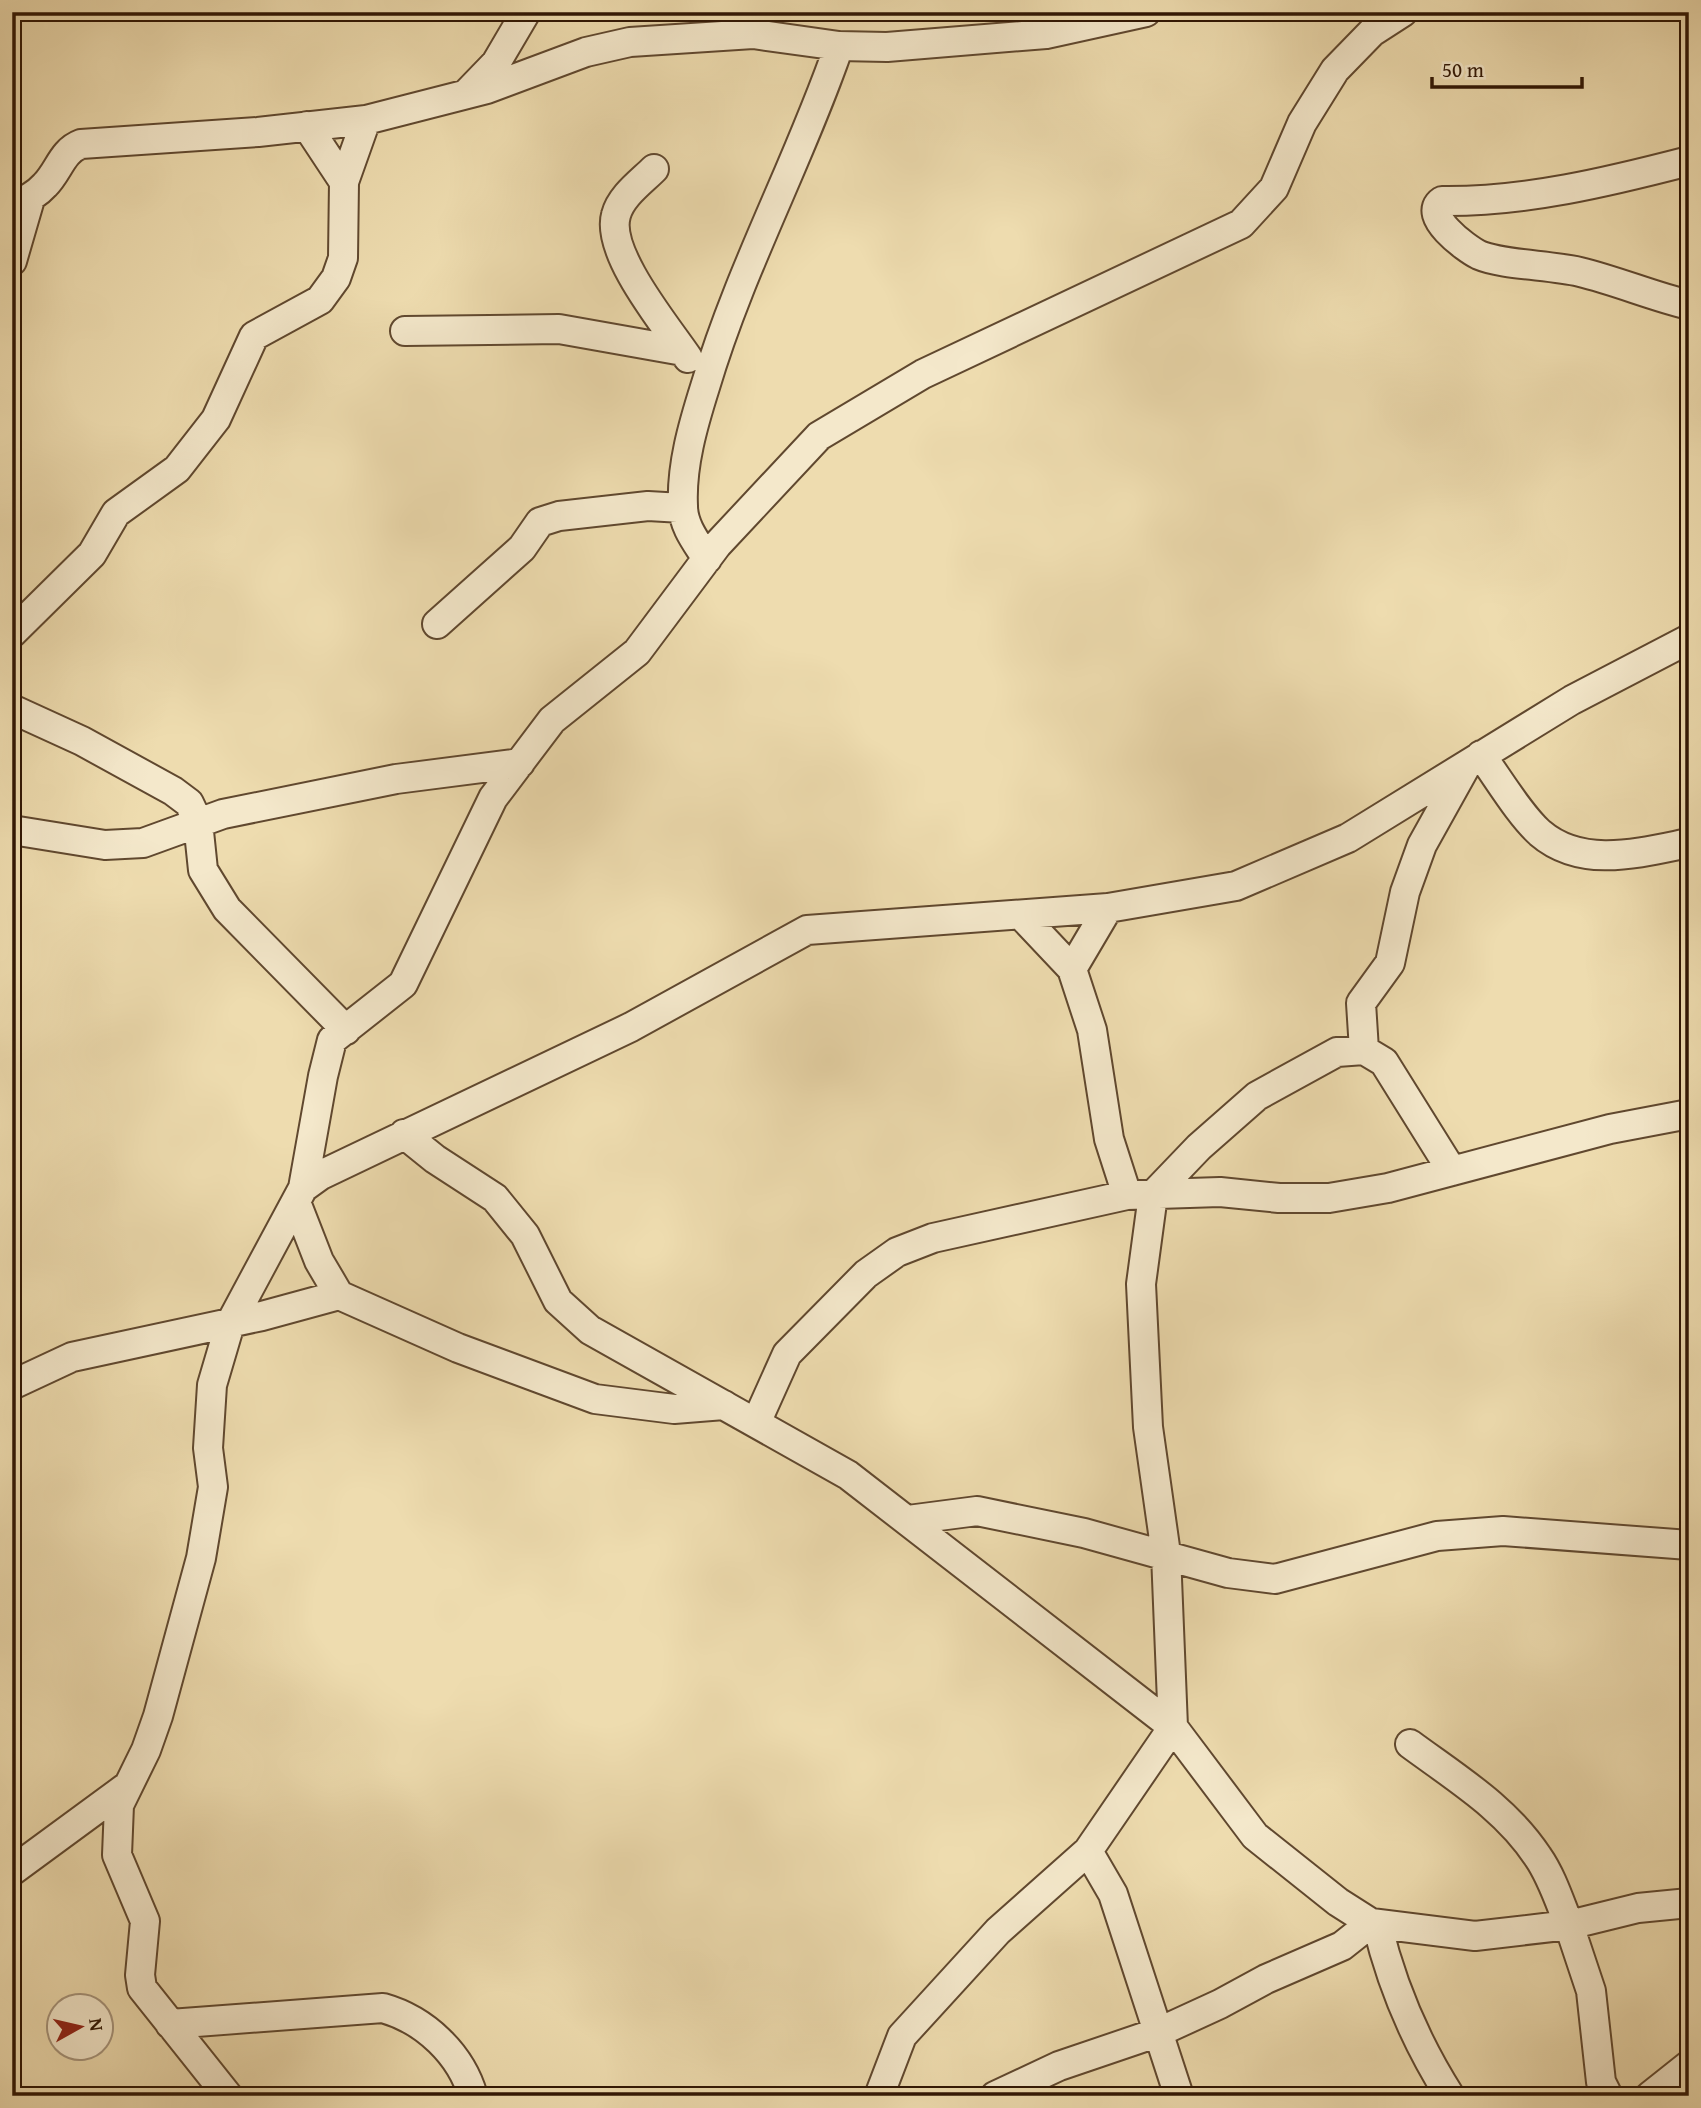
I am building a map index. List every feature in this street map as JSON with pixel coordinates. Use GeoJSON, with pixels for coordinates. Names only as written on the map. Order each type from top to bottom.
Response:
{"type":"FeatureCollection","features":[{"type":"Feature","properties":{"kind":"street"},"geometry":{"type":"LineString","coordinates":[[467,94],[496,63],[526,12]]}},
{"type":"Feature","properties":{"kind":"street"},"geometry":{"type":"LineString","coordinates":[[12,261],[21,202],[47,184],[72,148],[81,144],[366,120],[467,94],[586,52],[630,41],[753,34],[839,46],[887,47],[1046,34],[1117,16],[1146,12]]}},
{"type":"Feature","properties":{"kind":"street"},"geometry":{"type":"LineString","coordinates":[[228,2096],[142,1988],[140,1975],[145,1921],[117,1855],[118,1805],[154,1728],[201,1559],[213,1487],[208,1448],[212,1385],[230,1324],[299,1195],[332,1040],[403,984],[494,798],[552,720],[637,652],[707,559],[819,436],[923,373],[1241,224],[1274,188],[1302,123],[1335,70],[1372,32],[1403,12]]}},
{"type":"Feature","properties":{"kind":"street"},"geometry":{"type":"LineString","coordinates":[[707,559],[686,524],[682,508],[691,431],[715,351],[746,270],[819,104],[839,46]]}},
{"type":"Feature","properties":{"kind":"street"},"geometry":{"type":"LineString","coordinates":[[12,633],[92,554],[117,513],[177,469],[216,419],[254,336],[320,300],[336,278],[343,258],[344,182],[366,120]]}},
{"type":"Feature","properties":{"kind":"street"},"geometry":{"type":"LineString","coordinates":[[307,126],[344,182]]}},
{"type":"Feature","properties":{"kind":"street"},"geometry":{"type":"LineString","coordinates":[[1689,161],[1614,180],[1515,198],[1442,201],[1436,208],[1436,217],[1446,230],[1479,255],[1580,272],[1689,305]]}},
{"type":"Feature","properties":{"kind":"street"},"geometry":{"type":"LineString","coordinates":[[654,169],[621,202],[615,216],[616,230],[637,287],[685,354],[704,388]]}},
{"type":"Feature","properties":{"kind":"street"},"geometry":{"type":"LineString","coordinates":[[405,331],[559,329],[685,354],[715,351]]}},
{"type":"Feature","properties":{"kind":"street"},"geometry":{"type":"LineString","coordinates":[[437,624],[522,548],[540,522],[559,516],[648,506],[682,508]]}},
{"type":"Feature","properties":{"kind":"street"},"geometry":{"type":"LineString","coordinates":[[299,1195],[321,1175],[631,1027],[807,930],[1108,908],[1236,886],[1348,838],[1572,700],[1689,639]]}},
{"type":"Feature","properties":{"kind":"street"},"geometry":{"type":"LineString","coordinates":[[12,709],[82,741],[173,791],[189,803],[198,822],[203,870],[227,909],[346,1030]]}},
{"type":"Feature","properties":{"kind":"street"},"geometry":{"type":"LineString","coordinates":[[1474,759],[1538,831],[1564,850],[1590,855],[1632,855],[1689,843]]}},
{"type":"Feature","properties":{"kind":"street"},"geometry":{"type":"LineString","coordinates":[[1364,1050],[1361,1003],[1390,963],[1405,891],[1422,845],[1474,759]]}},
{"type":"Feature","properties":{"kind":"street"},"geometry":{"type":"LineString","coordinates":[[12,830],[118,844],[143,843],[183,831],[198,822],[396,779],[520,763]]}},
{"type":"Feature","properties":{"kind":"street"},"geometry":{"type":"LineString","coordinates":[[1072,969],[1108,908]]}},
{"type":"Feature","properties":{"kind":"street"},"geometry":{"type":"LineString","coordinates":[[879,2096],[902,2036],[925,2007],[998,1931],[1088,1851],[1173,1727],[1166,1554],[1148,1427],[1140,1195],[1109,1139],[1092,1030],[1072,969],[1022,916]]}},
{"type":"Feature","properties":{"kind":"street"},"geometry":{"type":"LineString","coordinates":[[1140,1195],[1257,1096],[1337,1052],[1364,1050],[1384,1062],[1452,1171]]}},
{"type":"Feature","properties":{"kind":"street"},"geometry":{"type":"LineString","coordinates":[[756,1423],[787,1354],[866,1274],[897,1252],[933,1238],[1140,1195],[1220,1192],[1279,1198],[1329,1198],[1388,1188],[1610,1129],[1689,1114]]}},
{"type":"Feature","properties":{"kind":"street"},"geometry":{"type":"LineString","coordinates":[[404,1134],[435,1159],[495,1199],[525,1235],[558,1301],[590,1330],[848,1475],[908,1520],[1173,1727],[1255,1836],[1338,1902],[1374,1923],[1475,1936],[1569,1925],[1638,1908],[1689,1903]]}},
{"type":"Feature","properties":{"kind":"street"},"geometry":{"type":"LineString","coordinates":[[299,1195],[319,1261],[339,1295],[458,1348],[595,1399],[674,1409],[724,1405]]}},
{"type":"Feature","properties":{"kind":"street"},"geometry":{"type":"LineString","coordinates":[[12,1385],[72,1357],[230,1324],[339,1295]]}},
{"type":"Feature","properties":{"kind":"street"},"geometry":{"type":"LineString","coordinates":[[1128,1544],[1159,1505]]}},
{"type":"Feature","properties":{"kind":"street"},"geometry":{"type":"LineString","coordinates":[[908,1520],[977,1511],[1128,1544],[1228,1573],[1275,1579],[1437,1536],[1503,1531],[1689,1545]]}},
{"type":"Feature","properties":{"kind":"street"},"geometry":{"type":"LineString","coordinates":[[1410,1745],[1485,1799],[1517,1828],[1540,1860],[1569,1925],[1591,1991],[1601,2082],[1608,2096]]}},
{"type":"Feature","properties":{"kind":"street"},"geometry":{"type":"LineString","coordinates":[[12,1871],[125,1788]]}},
{"type":"Feature","properties":{"kind":"street"},"geometry":{"type":"LineString","coordinates":[[1088,1851],[1113,1894],[1179,2096]]}},
{"type":"Feature","properties":{"kind":"street"},"geometry":{"type":"LineString","coordinates":[[995,2096],[1059,2066],[1159,2032],[1342,1945],[1374,1923]]}},
{"type":"Feature","properties":{"kind":"street"},"geometry":{"type":"LineString","coordinates":[[1374,1923],[1395,1992],[1424,2056],[1450,2096]]}},
{"type":"Feature","properties":{"kind":"street"},"geometry":{"type":"LineString","coordinates":[[170,2024],[383,2008],[398,2012],[444,2045],[468,2078],[473,2096]]}},
{"type":"Feature","properties":{"kind":"street"},"geometry":{"type":"LineString","coordinates":[[1650,2096],[1689,2065]]}}]}
